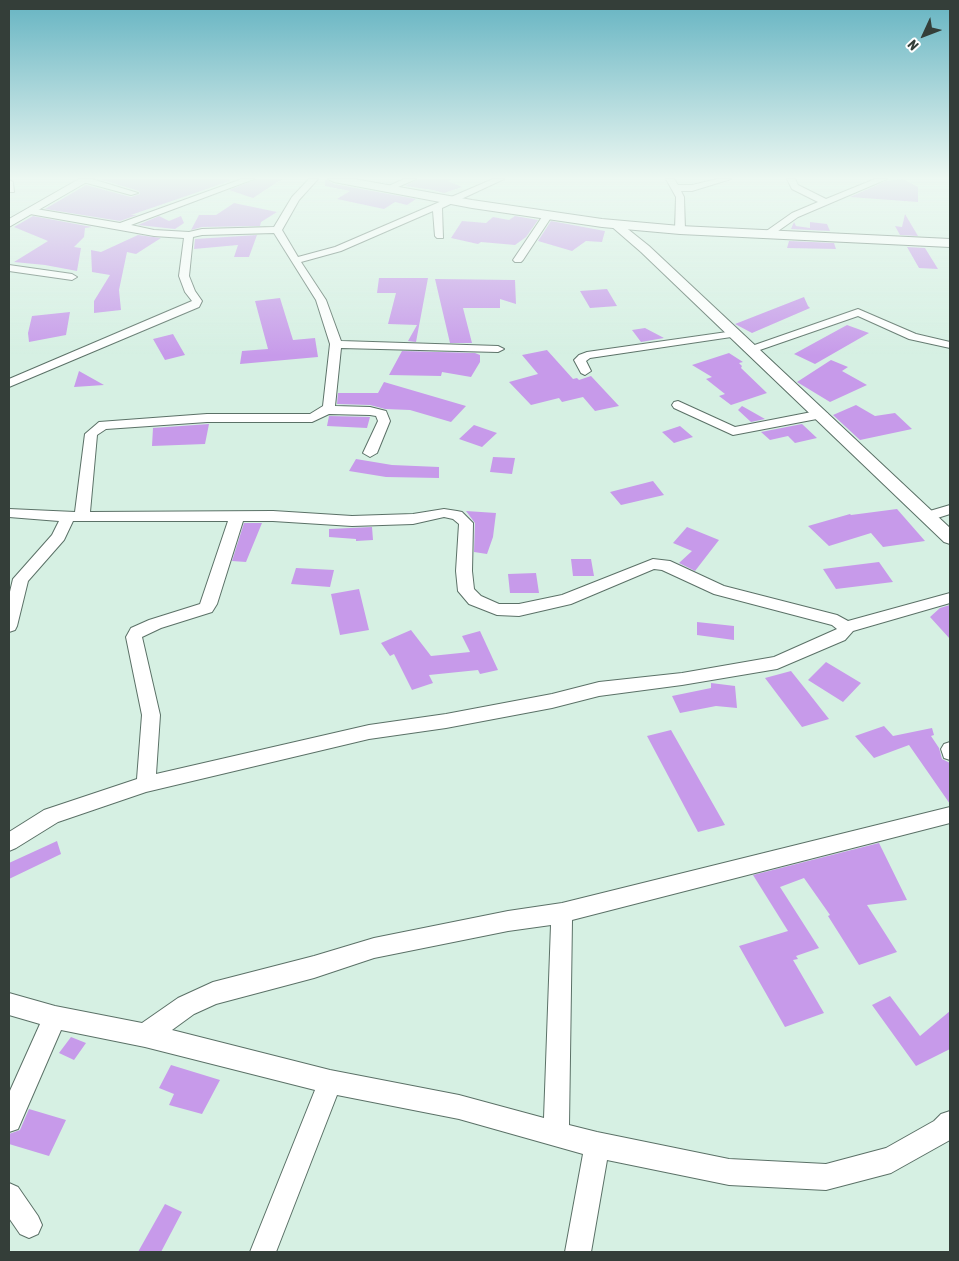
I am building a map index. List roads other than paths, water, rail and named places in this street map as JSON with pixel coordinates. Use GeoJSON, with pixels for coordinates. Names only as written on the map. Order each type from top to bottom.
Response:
{"type":"FeatureCollection","features":[{"type":"Feature","properties":{"kind":"main road"},"geometry":{"type":"LineString","coordinates":[[846,238],[950,243]]}},
{"type":"Feature","properties":{"kind":"street"},"geometry":{"type":"LineString","coordinates":[[9,383],[78,352],[195,305],[197,301],[190,292],[184,276],[188,238]]}},
{"type":"Feature","properties":{"kind":"street"},"geometry":{"type":"LineString","coordinates":[[9,626],[21,579],[41,559],[75,517],[91,434],[103,425],[207,418],[312,418],[318,416],[329,406],[336,344],[321,300],[295,262],[281,238]]}},
{"type":"Feature","properties":{"kind":"street"},"geometry":{"type":"LineString","coordinates":[[295,262],[338,249],[364,238]]}},
{"type":"Feature","properties":{"kind":"street"},"geometry":{"type":"LineString","coordinates":[[518,260],[533,238]]}},
{"type":"Feature","properties":{"kind":"street"},"geometry":{"type":"LineString","coordinates":[[631,238],[750,350],[822,414],[950,538]]}},
{"type":"Feature","properties":{"kind":"street"},"geometry":{"type":"LineString","coordinates":[[9,268],[72,277]]}},
{"type":"Feature","properties":{"kind":"street"},"geometry":{"type":"LineString","coordinates":[[750,350],[858,312],[913,337],[950,345]]}},
{"type":"Feature","properties":{"kind":"street"},"geometry":{"type":"LineString","coordinates":[[585,371],[580,360],[587,355],[734,334]]}},
{"type":"Feature","properties":{"kind":"street"},"geometry":{"type":"LineString","coordinates":[[336,344],[498,349]]}},
{"type":"Feature","properties":{"kind":"street"},"geometry":{"type":"LineString","coordinates":[[678,405],[733,431],[822,414]]}},
{"type":"Feature","properties":{"kind":"street"},"geometry":{"type":"LineString","coordinates":[[326,410],[370,411],[382,414],[384,420],[370,453]]}},
{"type":"Feature","properties":{"kind":"street"},"geometry":{"type":"LineString","coordinates":[[928,516],[950,509]]}},
{"type":"Feature","properties":{"kind":"street"},"geometry":{"type":"LineString","coordinates":[[9,513],[75,517],[273,516],[352,521],[413,520],[444,513],[458,515],[466,524],[464,571],[466,591],[482,603],[503,610],[519,610],[566,600],[653,564],[665,565],[720,590],[837,621],[846,627],[950,598]]}},
{"type":"Feature","properties":{"kind":"street"},"geometry":{"type":"LineString","coordinates":[[146,784],[151,715],[137,660],[134,637],[137,632],[155,624],[206,608],[209,604],[237,516]]}},
{"type":"Feature","properties":{"kind":"street"},"geometry":{"type":"LineString","coordinates":[[9,842],[51,816],[146,784],[369,732],[446,721],[552,701],[599,689],[682,679],[777,663],[839,636],[845,631],[846,627]]}},
{"type":"Feature","properties":{"kind":"street"},"geometry":{"type":"LineString","coordinates":[[144,1035],[186,1006],[214,993],[314,967],[374,948],[508,921],[562,913],[950,815]]}},
{"type":"Feature","properties":{"kind":"street"},"geometry":{"type":"LineString","coordinates":[[556,1134],[562,913]]}},
{"type":"Feature","properties":{"kind":"street"},"geometry":{"type":"LineString","coordinates":[[9,1004],[55,1017],[144,1035],[330,1082],[458,1107],[597,1145],[729,1172],[826,1177],[891,1160],[943,1130],[950,1123]]}},
{"type":"Feature","properties":{"kind":"street"},"geometry":{"type":"LineString","coordinates":[[9,1120],[55,1017]]}},
{"type":"Feature","properties":{"kind":"street"},"geometry":{"type":"LineString","coordinates":[[263,1252],[330,1082]]}},
{"type":"Feature","properties":{"kind":"street"},"geometry":{"type":"LineString","coordinates":[[578,1252],[597,1145]]}},
{"type":"Feature","properties":{"kind":"street"},"geometry":{"type":"LineString","coordinates":[[9,1196],[29,1224]]}}]}
